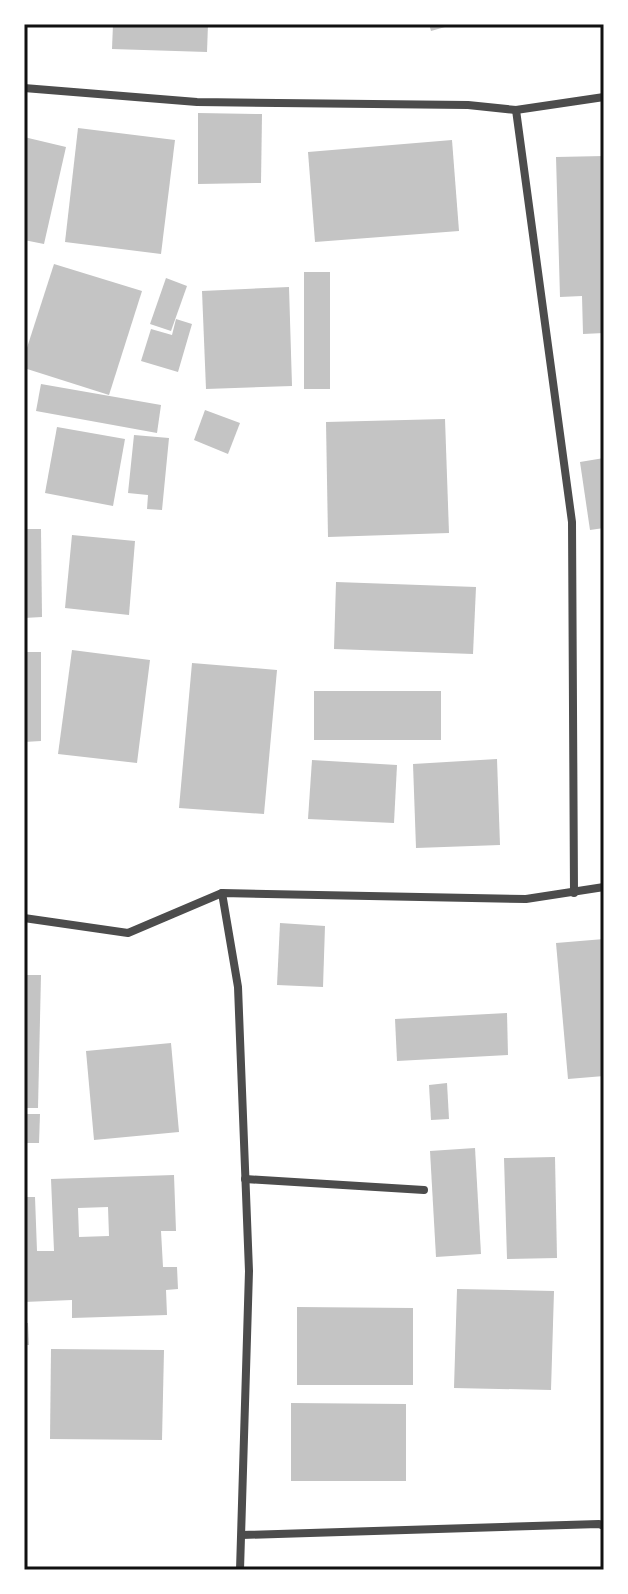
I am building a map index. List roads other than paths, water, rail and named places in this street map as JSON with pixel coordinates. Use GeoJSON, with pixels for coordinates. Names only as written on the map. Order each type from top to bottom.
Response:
{"type":"FeatureCollection","features":[{"type":"Feature","properties":{"kind":"street"},"geometry":{"type":"LineString","coordinates":[[24,88],[197,102],[468,105],[516,110],[604,97]]}},
{"type":"Feature","properties":{"kind":"street"},"geometry":{"type":"LineString","coordinates":[[516,110],[572,522],[574,893]]}},
{"type":"Feature","properties":{"kind":"street"},"geometry":{"type":"LineString","coordinates":[[24,918],[128,933],[222,893],[526,899],[604,887]]}},
{"type":"Feature","properties":{"kind":"street"},"geometry":{"type":"LineString","coordinates":[[222,893],[238,987],[249,1271],[240,1570]]}},
{"type":"Feature","properties":{"kind":"street"},"geometry":{"type":"LineString","coordinates":[[245,1179],[424,1190]]}},
{"type":"Feature","properties":{"kind":"street"},"geometry":{"type":"LineString","coordinates":[[242,1535],[604,1526]]}}]}
